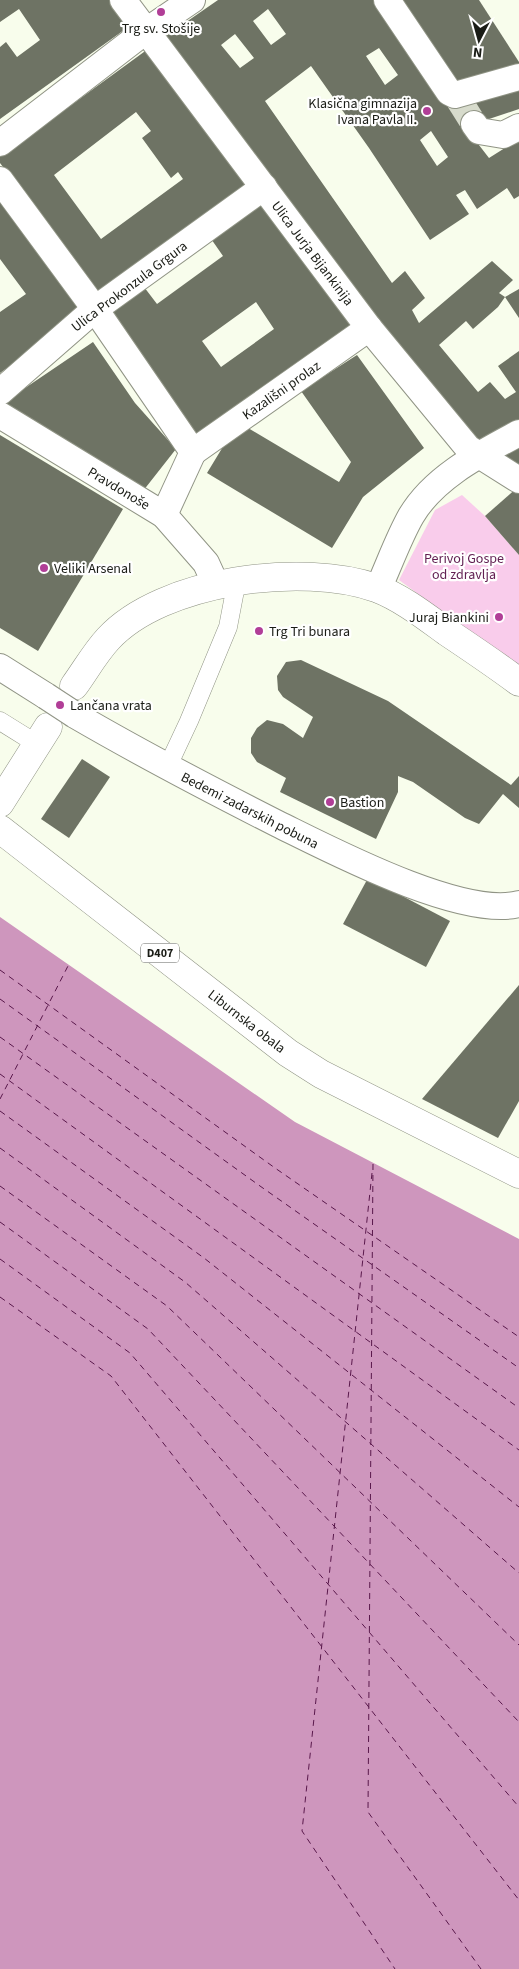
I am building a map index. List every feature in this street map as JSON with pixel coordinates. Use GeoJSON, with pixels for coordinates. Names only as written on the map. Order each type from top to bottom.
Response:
{"type":"FeatureCollection","features":[{"type":"Feature","properties":{"kind":"main road"},"geometry":{"type":"LineString","coordinates":[[74,686],[108,639],[160,603],[227,583],[307,577],[356,582],[378,589],[410,605],[519,682]]}},
{"type":"Feature","properties":{"kind":"main road"},"geometry":{"type":"LineString","coordinates":[[0,803],[42,736]]}},
{"type":"Feature","properties":{"kind":"main road","name":"Liburnska obala"},"geometry":{"type":"LineString","coordinates":[[0,829],[288,1053],[321,1074],[519,1174]]}},
{"type":"Feature","properties":{"kind":"street"},"geometry":{"type":"LineString","coordinates":[[124,0],[147,38]]}},
{"type":"Feature","properties":{"kind":"street"},"geometry":{"type":"LineString","coordinates":[[0,143],[147,38],[192,0]]}},
{"type":"Feature","properties":{"kind":"street"},"geometry":{"type":"LineString","coordinates":[[387,0],[449,92],[456,96],[519,77]]}},
{"type":"Feature","properties":{"kind":"street","name":"Ulica Jurja Bijankinija"},"geometry":{"type":"LineString","coordinates":[[147,38],[264,187],[370,328],[468,448],[492,461],[519,480]]}},
{"type":"Feature","properties":{"kind":"street"},"geometry":{"type":"LineString","coordinates":[[474,124],[479,131],[503,135],[519,127]]}},
{"type":"Feature","properties":{"kind":"street"},"geometry":{"type":"LineString","coordinates":[[0,180],[95,309],[193,452],[164,515]]}},
{"type":"Feature","properties":{"kind":"street","name":"Ulica Prokonzula Grgura"},"geometry":{"type":"LineString","coordinates":[[0,392],[95,309],[264,187]]}},
{"type":"Feature","properties":{"kind":"street","name":"Kazališni prolaz"},"geometry":{"type":"LineString","coordinates":[[193,452],[370,328]]}},
{"type":"Feature","properties":{"kind":"street","name":"Pravdonoše"},"geometry":{"type":"LineString","coordinates":[[0,415],[164,515],[206,563],[227,583]]}},
{"type":"Feature","properties":{"kind":"street"},"geometry":{"type":"LineString","coordinates":[[378,589],[412,515],[429,493],[478,455],[519,433]]}},
{"type":"Feature","properties":{"kind":"street","name":"Bedemi zadarskih pobuna"},"geometry":{"type":"LineString","coordinates":[[0,667],[75,715],[166,768],[362,865],[470,903],[494,905],[519,904]]}},
{"type":"Feature","properties":{"kind":"lane"},"geometry":{"type":"LineString","coordinates":[[166,768],[189,721],[228,627],[227,583]]}},
{"type":"Feature","properties":{"kind":"lane"},"geometry":{"type":"LineString","coordinates":[[0,721],[42,736]]}},
{"type":"Feature","properties":{"kind":"green space","name":"Perivoj Gospe od zdravlja"},"geometry":{"type":"Polygon","coordinates":[[[462,495],[485,516],[519,555],[519,668],[399,580],[435,510],[462,495]]]}},
{"type":"Feature","properties":{"kind":"shaded area"},"geometry":{"type":"Polygon","coordinates":[[[0,917],[295,1122],[519,1239],[519,1969],[0,1969],[0,917]]]}},
{"type":"Feature","properties":{"kind":"building"},"geometry":{"type":"Polygon","coordinates":[[[0,0],[113,0],[131,25],[0,119],[0,47],[6,42],[17,57],[40,40],[19,9],[0,22],[0,0]]]}},
{"type":"Feature","properties":{"kind":"building"},"geometry":{"type":"Polygon","coordinates":[[[218,0],[376,0],[446,100],[519,81],[519,109],[465,127],[489,158],[519,139],[519,196],[514,199],[507,188],[477,209],[465,190],[456,195],[469,214],[430,240],[369,148],[311,66],[265,101],[392,283],[405,271],[425,298],[412,310],[419,323],[492,261],[513,280],[499,293],[505,297],[498,307],[473,329],[466,321],[439,345],[478,392],[490,382],[505,399],[516,392],[498,366],[519,351],[519,422],[477,448],[163,38],[218,0]],[[268,9],[253,21],[271,45],[286,34],[268,9]],[[235,34],[221,45],[240,68],[254,58],[235,34]],[[379,48],[366,56],[385,85],[398,75],[379,48]],[[431,131],[420,140],[437,166],[448,157],[431,131]]]}},
{"type":"Feature","properties":{"kind":"building"},"geometry":{"type":"Polygon","coordinates":[[[395,0],[479,0],[519,62],[519,74],[459,93],[395,0]]]}},
{"type":"Feature","properties":{"kind":"building"},"geometry":{"type":"Polygon","coordinates":[[[148,49],[250,183],[99,294],[0,163],[0,157],[148,49]],[[136,112],[54,175],[101,239],[183,179],[178,172],[171,178],[142,138],[151,131],[136,112]]]}},
{"type":"Feature","properties":{"kind":"building"},"geometry":{"type":"Polygon","coordinates":[[[0,188],[88,310],[0,373],[0,312],[26,294],[0,259],[0,188]]]}},
{"type":"Feature","properties":{"kind":"building"},"geometry":{"type":"Polygon","coordinates":[[[264,194],[359,331],[198,440],[104,310],[141,283],[157,304],[223,256],[207,233],[264,194]],[[256,302],[202,341],[221,367],[274,329],[256,302]]]}},
{"type":"Feature","properties":{"kind":"building"},"geometry":{"type":"Polygon","coordinates":[[[519,289],[519,318],[505,297],[519,289]]]}},
{"type":"Feature","properties":{"kind":"building"},"geometry":{"type":"Polygon","coordinates":[[[93,342],[135,403],[176,449],[143,491],[0,405],[93,342]]]}},
{"type":"Feature","properties":{"kind":"building"},"geometry":{"type":"Polygon","coordinates":[[[357,355],[424,448],[363,497],[332,548],[207,473],[238,422],[339,482],[351,462],[301,391],[357,355]]]}},
{"type":"Feature","properties":{"kind":"building","name":"Veliki Arsenal"},"geometry":{"type":"Polygon","coordinates":[[[0,435],[123,509],[38,651],[0,628],[0,435]]]}},
{"type":"Feature","properties":{"kind":"building"},"geometry":{"type":"Polygon","coordinates":[[[519,442],[519,475],[499,454],[519,442]]]}},
{"type":"Feature","properties":{"kind":"building"},"geometry":{"type":"Polygon","coordinates":[[[519,486],[519,555],[485,516],[519,486]]]}},
{"type":"Feature","properties":{"kind":"building"},"geometry":{"type":"Polygon","coordinates":[[[301,660],[388,701],[511,785],[519,776],[519,808],[503,794],[479,824],[465,818],[413,782],[398,776],[398,792],[376,839],[280,792],[286,778],[257,762],[251,753],[251,738],[257,728],[267,720],[283,724],[303,738],[313,717],[283,697],[278,690],[277,676],[286,662],[301,660]]]}},
{"type":"Feature","properties":{"kind":"building"},"geometry":{"type":"Polygon","coordinates":[[[82,759],[110,777],[69,838],[41,819],[82,759]]]}},
{"type":"Feature","properties":{"kind":"building"},"geometry":{"type":"Polygon","coordinates":[[[368,878],[450,921],[426,967],[343,924],[368,878]]]}},
{"type":"Feature","properties":{"kind":"building"},"geometry":{"type":"Polygon","coordinates":[[[519,985],[519,1101],[498,1138],[422,1099],[519,985]]]}},
{"type":"Feature","properties":{"kind":"ferry route"},"geometry":{"type":"LineString","coordinates":[[0,1099],[69,964]]}},
{"type":"Feature","properties":{"kind":"ferry route"},"geometry":{"type":"LineString","coordinates":[[0,970],[275,1168],[519,1337]]}},
{"type":"Feature","properties":{"kind":"ferry route"},"geometry":{"type":"LineString","coordinates":[[0,999],[260,1186],[519,1368]]}},
{"type":"Feature","properties":{"kind":"ferry route"},"geometry":{"type":"LineString","coordinates":[[0,1037],[519,1408]]}},
{"type":"Feature","properties":{"kind":"ferry route"},"geometry":{"type":"LineString","coordinates":[[0,1074],[519,1450]]}},
{"type":"Feature","properties":{"kind":"ferry route"},"geometry":{"type":"LineString","coordinates":[[0,1111],[204,1258],[519,1507]]}},
{"type":"Feature","properties":{"kind":"ferry route"},"geometry":{"type":"LineString","coordinates":[[0,1148],[185,1282],[519,1573]]}},
{"type":"Feature","properties":{"kind":"ferry route"},"geometry":{"type":"LineString","coordinates":[[373,1164],[368,1812],[481,1969]]}},
{"type":"Feature","properties":{"kind":"ferry route"},"geometry":{"type":"LineString","coordinates":[[372,1173],[302,1831],[395,1969]]}},
{"type":"Feature","properties":{"kind":"ferry route"},"geometry":{"type":"LineString","coordinates":[[0,1186],[167,1306],[519,1645]]}},
{"type":"Feature","properties":{"kind":"ferry route"},"geometry":{"type":"LineString","coordinates":[[0,1222],[148,1329],[519,1722]]}},
{"type":"Feature","properties":{"kind":"ferry route"},"geometry":{"type":"LineString","coordinates":[[0,1259],[130,1353],[519,1807]]}},
{"type":"Feature","properties":{"kind":"ferry route"},"geometry":{"type":"LineString","coordinates":[[0,1297],[111,1376],[519,1900]]}},
{"type":"Feature","properties":{"kind":"tunnel"},"geometry":{"type":"LineString","coordinates":[[457,97],[474,124]]}},
{"type":"Feature","properties":{"kind":"place","name":"Trg sv. Stošije"},"geometry":{"type":"Point","coordinates":[161,12]}},
{"type":"Feature","properties":{"kind":"place","name":"Klasična gimnazija Ivana Pavla II."},"geometry":{"type":"Point","coordinates":[427,111]}},
{"type":"Feature","properties":{"kind":"place","name":"Veliki Arsenal"},"geometry":{"type":"Point","coordinates":[44,568]}},
{"type":"Feature","properties":{"kind":"place","name":"Juraj Biankini"},"geometry":{"type":"Point","coordinates":[499,617]}},
{"type":"Feature","properties":{"kind":"place","name":"Trg Tri bunara"},"geometry":{"type":"Point","coordinates":[259,631]}},
{"type":"Feature","properties":{"kind":"place","name":"Lančana vrata"},"geometry":{"type":"Point","coordinates":[60,705]}},
{"type":"Feature","properties":{"kind":"place","name":"Bastion"},"geometry":{"type":"Point","coordinates":[330,802]}}]}
